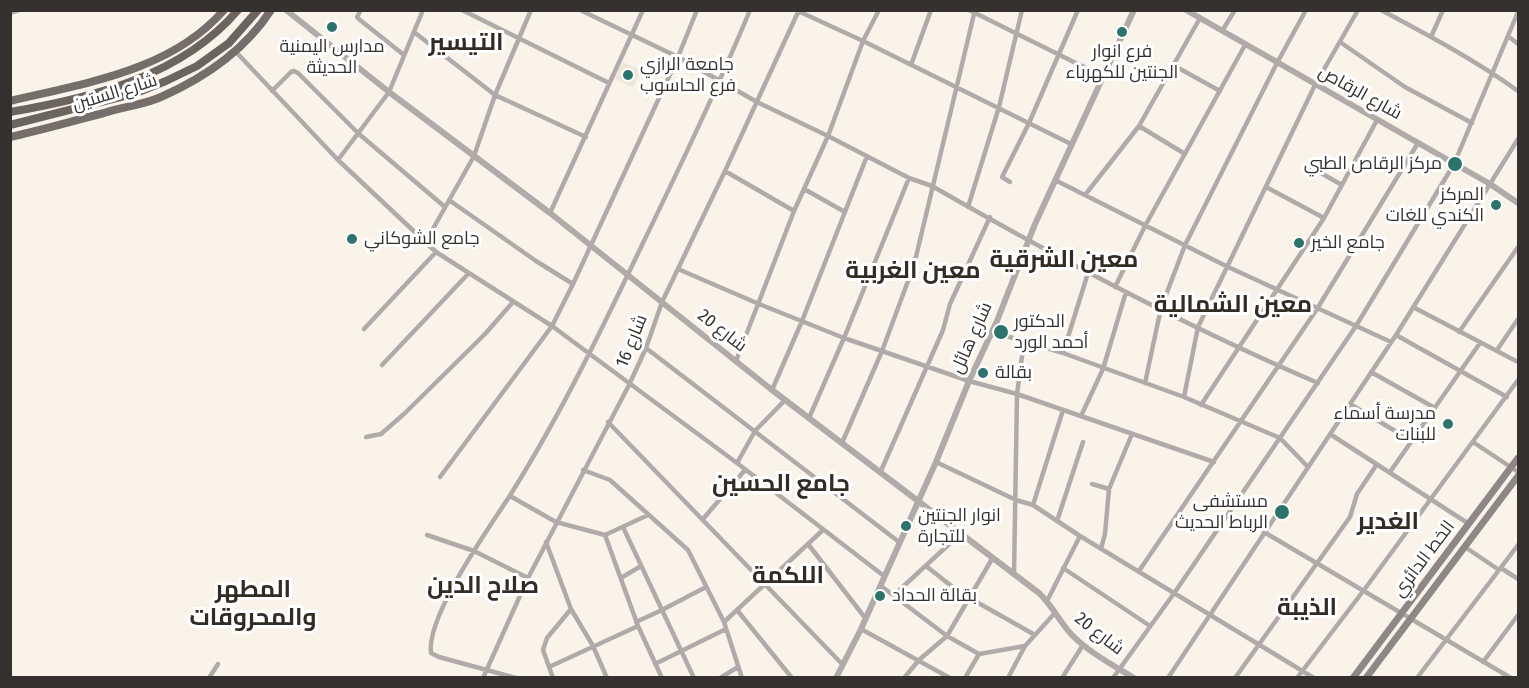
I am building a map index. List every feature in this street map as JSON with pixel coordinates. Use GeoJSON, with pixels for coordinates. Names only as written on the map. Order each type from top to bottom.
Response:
{"type":"FeatureCollection","features":[{"type":"Feature","properties":{"kind":"highway","name":"شارع الستين"},"geometry":{"type":"LineString","coordinates":[[10,112],[108,90],[159,69],[206,42],[226,25],[238,10]]}},
{"type":"Feature","properties":{"kind":"highway","name":"شارع الستين"},"geometry":{"type":"LineString","coordinates":[[10,125],[136,93],[166,81],[197,66],[229,43],[258,10]]}},
{"type":"Feature","properties":{"kind":"highway"},"geometry":{"type":"LineString","coordinates":[[98,103],[102,113]]}},
{"type":"Feature","properties":{"kind":"main road","name":"شارع الستين"},"geometry":{"type":"LineString","coordinates":[[10,100],[105,79],[145,65],[181,47],[209,28],[224,10]]}},
{"type":"Feature","properties":{"kind":"main road","name":"شارع الستين"},"geometry":{"type":"LineString","coordinates":[[10,137],[51,129],[159,98],[200,76],[236,52],[263,23],[271,10]]}},
{"type":"Feature","properties":{"kind":"main road","name":"الخط الدائري"},"geometry":{"type":"LineString","coordinates":[[1353,678],[1518,458]]}},
{"type":"Feature","properties":{"kind":"main road","name":"الخط الدائري"},"geometry":{"type":"LineString","coordinates":[[1366,678],[1518,474]]}},
{"type":"Feature","properties":{"kind":"street"},"geometry":{"type":"LineString","coordinates":[[10,13],[19,10]]}},
{"type":"Feature","properties":{"kind":"street","name":"شارع 20"},"geometry":{"type":"LineString","coordinates":[[286,10],[389,92],[550,213],[772,390],[1014,575],[1047,601],[1054,614],[1083,645],[1134,678]]}},
{"type":"Feature","properties":{"kind":"street"},"geometry":{"type":"LineString","coordinates":[[360,10],[357,17],[404,55]]}},
{"type":"Feature","properties":{"kind":"street"},"geometry":{"type":"LineString","coordinates":[[338,160],[389,92],[423,10]]}},
{"type":"Feature","properties":{"kind":"street"},"geometry":{"type":"LineString","coordinates":[[462,10],[609,83]]}},
{"type":"Feature","properties":{"kind":"street"},"geometry":{"type":"LineString","coordinates":[[425,243],[474,156],[495,95],[531,10]]}},
{"type":"Feature","properties":{"kind":"street"},"geometry":{"type":"LineString","coordinates":[[580,10],[678,57],[757,102],[909,178],[932,186],[1115,287],[1277,366],[1318,383]]}},
{"type":"Feature","properties":{"kind":"street"},"geometry":{"type":"LineString","coordinates":[[550,213],[643,10]]}},
{"type":"Feature","properties":{"kind":"street"},"geometry":{"type":"LineString","coordinates":[[440,477],[552,326],[678,57],[696,10]]}},
{"type":"Feature","properties":{"kind":"street"},"geometry":{"type":"LineString","coordinates":[[516,678],[431,653],[430,643],[439,616],[474,551],[510,496],[590,355],[721,81],[750,10]]}},
{"type":"Feature","properties":{"kind":"street"},"geometry":{"type":"LineString","coordinates":[[736,361],[794,211],[828,136],[863,41],[879,10]]}},
{"type":"Feature","properties":{"kind":"street"},"geometry":{"type":"LineString","coordinates":[[911,65],[931,10]]}},
{"type":"Feature","properties":{"kind":"street"},"geometry":{"type":"LineString","coordinates":[[968,207],[999,107],[1022,10]]}},
{"type":"Feature","properties":{"kind":"street"},"geometry":{"type":"LineString","coordinates":[[1010,182],[1002,177],[1029,123],[1078,10]]}},
{"type":"Feature","properties":{"kind":"street","name":"شارع هائل"},"geometry":{"type":"LineString","coordinates":[[836,678],[881,586],[969,381],[993,332],[1028,241],[1134,10]]}},
{"type":"Feature","properties":{"kind":"street","name":"شارع الرقاص"},"geometry":{"type":"LineString","coordinates":[[1186,10],[1490,184],[1518,203]]}},
{"type":"Feature","properties":{"kind":"street"},"geometry":{"type":"LineString","coordinates":[[1222,31],[1235,10]]}},
{"type":"Feature","properties":{"kind":"street"},"geometry":{"type":"LineString","coordinates":[[1145,383],[1161,308],[1185,245],[1306,10]]}},
{"type":"Feature","properties":{"kind":"street"},"geometry":{"type":"LineString","coordinates":[[1184,397],[1198,327],[1315,85],[1358,10]]}},
{"type":"Feature","properties":{"kind":"street"},"geometry":{"type":"LineString","coordinates":[[1381,10],[1493,73],[1518,91]]}},
{"type":"Feature","properties":{"kind":"street"},"geometry":{"type":"LineString","coordinates":[[1431,37],[1443,10]]}},
{"type":"Feature","properties":{"kind":"street"},"geometry":{"type":"LineString","coordinates":[[798,11],[1071,144]]}},
{"type":"Feature","properties":{"kind":"street","name":"شارع 16"},"geometry":{"type":"LineString","coordinates":[[483,678],[528,578],[629,385],[646,348],[662,302],[798,11]]}},
{"type":"Feature","properties":{"kind":"street"},"geometry":{"type":"LineString","coordinates":[[842,443],[882,351],[914,265],[973,11],[1102,76]]}},
{"type":"Feature","properties":{"kind":"street"},"geometry":{"type":"LineString","coordinates":[[1113,678],[1175,592],[1356,326],[1454,164],[1518,12]]}},
{"type":"Feature","properties":{"kind":"street"},"geometry":{"type":"LineString","coordinates":[[1085,195],[1139,126],[1200,18]]}},
{"type":"Feature","properties":{"kind":"street"},"geometry":{"type":"LineString","coordinates":[[414,32],[495,95],[586,137]]}},
{"type":"Feature","properties":{"kind":"street"},"geometry":{"type":"LineString","coordinates":[[1508,36],[1518,44]]}},
{"type":"Feature","properties":{"kind":"street"},"geometry":{"type":"LineString","coordinates":[[1340,42],[1405,87],[1473,123]]}},
{"type":"Feature","properties":{"kind":"street"},"geometry":{"type":"LineString","coordinates":[[1115,287],[1145,226],[1245,45]]}},
{"type":"Feature","properties":{"kind":"street"},"geometry":{"type":"LineString","coordinates":[[236,52],[338,160],[436,252],[552,326],[884,576]]}},
{"type":"Feature","properties":{"kind":"street"},"geometry":{"type":"LineString","coordinates":[[1173,65],[1220,91]]}},
{"type":"Feature","properties":{"kind":"street"},"geometry":{"type":"LineString","coordinates":[[272,91],[291,72],[298,73],[359,134],[446,207]]}},
{"type":"Feature","properties":{"kind":"street"},"geometry":{"type":"LineString","coordinates":[[1201,405],[1324,218],[1377,120]]}},
{"type":"Feature","properties":{"kind":"street"},"geometry":{"type":"LineString","coordinates":[[1139,126],[1185,154]]}},
{"type":"Feature","properties":{"kind":"street"},"geometry":{"type":"LineString","coordinates":[[1140,571],[1317,309],[1418,143]]}},
{"type":"Feature","properties":{"kind":"street"},"geometry":{"type":"LineString","coordinates":[[1168,678],[1396,335],[1517,143]]}},
{"type":"Feature","properties":{"kind":"street"},"geometry":{"type":"LineString","coordinates":[[772,390],[802,321],[867,156]]}},
{"type":"Feature","properties":{"kind":"street"},"geometry":{"type":"LineString","coordinates":[[1312,168],[1342,185]]}},
{"type":"Feature","properties":{"kind":"street"},"geometry":{"type":"LineString","coordinates":[[725,171],[794,211]]}},
{"type":"Feature","properties":{"kind":"street"},"geometry":{"type":"LineString","coordinates":[[809,418],[909,178]]}},
{"type":"Feature","properties":{"kind":"street"},"geometry":{"type":"LineString","coordinates":[[1055,180],[1226,266],[1391,342]]}},
{"type":"Feature","properties":{"kind":"street"},"geometry":{"type":"LineString","coordinates":[[1266,187],[1324,218]]}},
{"type":"Feature","properties":{"kind":"street"},"geometry":{"type":"LineString","coordinates":[[804,189],[845,212]]}},
{"type":"Feature","properties":{"kind":"street"},"geometry":{"type":"LineString","coordinates":[[449,200],[573,284]]}},
{"type":"Feature","properties":{"kind":"street"},"geometry":{"type":"LineString","coordinates":[[880,473],[943,330],[950,303],[990,217]]}},
{"type":"Feature","properties":{"kind":"street"},"geometry":{"type":"LineString","coordinates":[[1460,332],[1518,247]]}},
{"type":"Feature","properties":{"kind":"street"},"geometry":{"type":"LineString","coordinates":[[364,330],[436,252]]}},
{"type":"Feature","properties":{"kind":"street"},"geometry":{"type":"LineString","coordinates":[[678,269],[844,338],[969,381],[1017,394],[1214,462]]}},
{"type":"Feature","properties":{"kind":"street"},"geometry":{"type":"LineString","coordinates":[[382,365],[468,273]]}},
{"type":"Feature","properties":{"kind":"street"},"geometry":{"type":"LineString","coordinates":[[1063,353],[1088,273]]}},
{"type":"Feature","properties":{"kind":"street"},"geometry":{"type":"LineString","coordinates":[[1081,416],[1103,369],[1126,292]]}},
{"type":"Feature","properties":{"kind":"street"},"geometry":{"type":"LineString","coordinates":[[366,437],[381,434],[404,414],[485,334],[513,302]]}},
{"type":"Feature","properties":{"kind":"street"},"geometry":{"type":"LineString","coordinates":[[1413,307],[1518,362]]}},
{"type":"Feature","properties":{"kind":"street"},"geometry":{"type":"LineString","coordinates":[[1497,350],[1518,319]]}},
{"type":"Feature","properties":{"kind":"street"},"geometry":{"type":"LineString","coordinates":[[993,332],[1063,353],[1184,397],[1280,438],[1308,466]]}},
{"type":"Feature","properties":{"kind":"street"},"geometry":{"type":"LineString","coordinates":[[1396,335],[1507,397]]}},
{"type":"Feature","properties":{"kind":"street"},"geometry":{"type":"LineString","coordinates":[[1014,575],[1017,394],[1024,341]]}},
{"type":"Feature","properties":{"kind":"street"},"geometry":{"type":"LineString","coordinates":[[1390,472],[1480,343]]}},
{"type":"Feature","properties":{"kind":"street"},"geometry":{"type":"LineString","coordinates":[[646,348],[899,542]]}},
{"type":"Feature","properties":{"kind":"street"},"geometry":{"type":"LineString","coordinates":[[1371,372],[1435,408]]}},
{"type":"Feature","properties":{"kind":"street"},"geometry":{"type":"LineString","coordinates":[[1297,678],[1518,380]]}},
{"type":"Feature","properties":{"kind":"street"},"geometry":{"type":"LineString","coordinates":[[737,464],[755,431],[785,400]]}},
{"type":"Feature","properties":{"kind":"street"},"geometry":{"type":"LineString","coordinates":[[1350,404],[1412,441]]}},
{"type":"Feature","properties":{"kind":"street"},"geometry":{"type":"LineString","coordinates":[[1033,506],[1063,410]]}},
{"type":"Feature","properties":{"kind":"street"},"geometry":{"type":"LineString","coordinates":[[608,422],[843,665]]}},
{"type":"Feature","properties":{"kind":"street"},"geometry":{"type":"LineString","coordinates":[[1101,549],[1105,534],[1109,489],[1132,434]]}},
{"type":"Feature","properties":{"kind":"street"},"geometry":{"type":"LineString","coordinates":[[1330,434],[1469,524]]}},
{"type":"Feature","properties":{"kind":"street"},"geometry":{"type":"LineString","coordinates":[[1057,521],[1083,442]]}},
{"type":"Feature","properties":{"kind":"street"},"geometry":{"type":"LineString","coordinates":[[1473,442],[1518,474]]}},
{"type":"Feature","properties":{"kind":"street"},"geometry":{"type":"LineString","coordinates":[[936,462],[1033,506],[1314,678]]}},
{"type":"Feature","properties":{"kind":"street"},"geometry":{"type":"LineString","coordinates":[[1235,678],[1350,517],[1357,494],[1377,464]]}},
{"type":"Feature","properties":{"kind":"street"},"geometry":{"type":"LineString","coordinates":[[583,470],[610,480],[688,550],[724,622],[742,678]]}},
{"type":"Feature","properties":{"kind":"street"},"geometry":{"type":"LineString","coordinates":[[703,519],[745,470]]}},
{"type":"Feature","properties":{"kind":"street"},"geometry":{"type":"LineString","coordinates":[[1092,484],[1109,489]]}},
{"type":"Feature","properties":{"kind":"street"},"geometry":{"type":"LineString","coordinates":[[510,496],[556,522],[605,535],[648,515]]}},
{"type":"Feature","properties":{"kind":"street"},"geometry":{"type":"LineString","coordinates":[[623,527],[694,678]]}},
{"type":"Feature","properties":{"kind":"street"},"geometry":{"type":"LineString","coordinates":[[724,622],[823,530]]}},
{"type":"Feature","properties":{"kind":"street"},"geometry":{"type":"LineString","coordinates":[[1264,532],[1510,678]]}},
{"type":"Feature","properties":{"kind":"street"},"geometry":{"type":"LineString","coordinates":[[894,595],[960,534]]}},
{"type":"Feature","properties":{"kind":"street"},"geometry":{"type":"LineString","coordinates":[[427,535],[474,551],[528,578]]}},
{"type":"Feature","properties":{"kind":"street"},"geometry":{"type":"LineString","coordinates":[[605,535],[637,624],[662,678]]}},
{"type":"Feature","properties":{"kind":"street"},"geometry":{"type":"LineString","coordinates":[[1047,601],[1080,536]]}},
{"type":"Feature","properties":{"kind":"street"},"geometry":{"type":"LineString","coordinates":[[546,542],[571,609],[593,646],[607,678]]}},
{"type":"Feature","properties":{"kind":"street"},"geometry":{"type":"LineString","coordinates":[[808,544],[866,619]]}},
{"type":"Feature","properties":{"kind":"street"},"geometry":{"type":"LineString","coordinates":[[1417,678],[1518,545]]}},
{"type":"Feature","properties":{"kind":"street"},"geometry":{"type":"LineString","coordinates":[[1465,546],[1518,579]]}},
{"type":"Feature","properties":{"kind":"street"},"geometry":{"type":"LineString","coordinates":[[904,678],[919,660],[947,636],[992,559]]}},
{"type":"Feature","properties":{"kind":"street"},"geometry":{"type":"LineString","coordinates":[[621,578],[641,566]]}},
{"type":"Feature","properties":{"kind":"street"},"geometry":{"type":"LineString","coordinates":[[926,566],[959,592],[1035,635]]}},
{"type":"Feature","properties":{"kind":"street"},"geometry":{"type":"LineString","coordinates":[[1063,568],[1150,626]]}},
{"type":"Feature","properties":{"kind":"street"},"geometry":{"type":"LineString","coordinates":[[881,586],[947,636],[979,654],[1025,646]]}},
{"type":"Feature","properties":{"kind":"street"},"geometry":{"type":"LineString","coordinates":[[549,667],[706,587]]}},
{"type":"Feature","properties":{"kind":"street"},"geometry":{"type":"LineString","coordinates":[[553,678],[543,650],[546,638],[571,609]]}},
{"type":"Feature","properties":{"kind":"street"},"geometry":{"type":"LineString","coordinates":[[737,610],[792,678]]}},
{"type":"Feature","properties":{"kind":"street"},"geometry":{"type":"LineString","coordinates":[[1008,678],[1025,646],[1054,614]]}},
{"type":"Feature","properties":{"kind":"street"},"geometry":{"type":"LineString","coordinates":[[1483,662],[1518,615]]}},
{"type":"Feature","properties":{"kind":"street"},"geometry":{"type":"LineString","coordinates":[[656,664],[726,629]]}},
{"type":"Feature","properties":{"kind":"street"},"geometry":{"type":"LineString","coordinates":[[861,629],[951,678]]}},
{"type":"Feature","properties":{"kind":"street"},"geometry":{"type":"LineString","coordinates":[[1062,678],[1083,645]]}},
{"type":"Feature","properties":{"kind":"street"},"geometry":{"type":"LineString","coordinates":[[965,678],[979,654]]}},
{"type":"Feature","properties":{"kind":"street"},"geometry":{"type":"LineString","coordinates":[[210,678],[218,664]]}},
{"type":"Feature","properties":{"kind":"street"},"geometry":{"type":"LineString","coordinates":[[720,678],[738,667]]}},
{"type":"Feature","properties":{"kind":"shaded area","name":"جامعة الرازي فرع الحاسوب"},"geometry":{"type":"Polygon","coordinates":[[[622,62],[641,70],[633,87],[615,79],[622,62]]]}},
{"type":"Feature","properties":{"kind":"place","name":"مدارس اليمنية الحديثة"},"geometry":{"type":"Point","coordinates":[332,27]}},
{"type":"Feature","properties":{"kind":"place","name":"فرع انوار الجنتين للكهرباء"},"geometry":{"type":"Point","coordinates":[1122,32]}},
{"type":"Feature","properties":{"kind":"place","name":"جامعة الرازي فرع الحاسوب"},"geometry":{"type":"Point","coordinates":[628,75]}},
{"type":"Feature","properties":{"kind":"place","name":"مركز الرقاص الطبي"},"geometry":{"type":"Point","coordinates":[1455,164]}},
{"type":"Feature","properties":{"kind":"place","name":"المركز الكندي للغات"},"geometry":{"type":"Point","coordinates":[1496,205]}},
{"type":"Feature","properties":{"kind":"place","name":"جامع الشوكاني"},"geometry":{"type":"Point","coordinates":[352,239]}},
{"type":"Feature","properties":{"kind":"place","name":"جامع الخير"},"geometry":{"type":"Point","coordinates":[1299,243]}},
{"type":"Feature","properties":{"kind":"place","name":"الدكتور أحمد الورد"},"geometry":{"type":"Point","coordinates":[1001,332]}},
{"type":"Feature","properties":{"kind":"place","name":"بقالة"},"geometry":{"type":"Point","coordinates":[983,373]}},
{"type":"Feature","properties":{"kind":"place","name":"مدرسة أسماء للبنات"},"geometry":{"type":"Point","coordinates":[1448,424]}},
{"type":"Feature","properties":{"kind":"place","name":"مستشفى الرباط الحديث"},"geometry":{"type":"Point","coordinates":[1282,512]}},
{"type":"Feature","properties":{"kind":"place","name":"انوار الجنتين للتجارة"},"geometry":{"type":"Point","coordinates":[906,526]}},
{"type":"Feature","properties":{"kind":"place","name":"بقالة الحداد"},"geometry":{"type":"Point","coordinates":[880,596]}},
{"type":"Feature","properties":{"kind":"district","name":"التيسير"},"geometry":{"type":"Point","coordinates":[466,43]}},
{"type":"Feature","properties":{"kind":"district","name":"معين الشرقية"},"geometry":{"type":"Point","coordinates":[1064,260]}},
{"type":"Feature","properties":{"kind":"district","name":"معين الغربية"},"geometry":{"type":"Point","coordinates":[913,271]}},
{"type":"Feature","properties":{"kind":"district","name":"معين الشمالية"},"geometry":{"type":"Point","coordinates":[1233,305]}},
{"type":"Feature","properties":{"kind":"district","name":"جامع الحسين"},"geometry":{"type":"Point","coordinates":[781,484]}},
{"type":"Feature","properties":{"kind":"district","name":"الغدير"},"geometry":{"type":"Point","coordinates":[1388,522]}},
{"type":"Feature","properties":{"kind":"district","name":"اللكمة"},"geometry":{"type":"Point","coordinates":[788,576]}},
{"type":"Feature","properties":{"kind":"district","name":"صلاح الدين"},"geometry":{"type":"Point","coordinates":[483,586]}},
{"type":"Feature","properties":{"kind":"district","name":"المطهر والمحروقات"},"geometry":{"type":"Point","coordinates":[253,604]}},
{"type":"Feature","properties":{"kind":"district","name":"الذيبة"},"geometry":{"type":"Point","coordinates":[1307,608]}}]}
